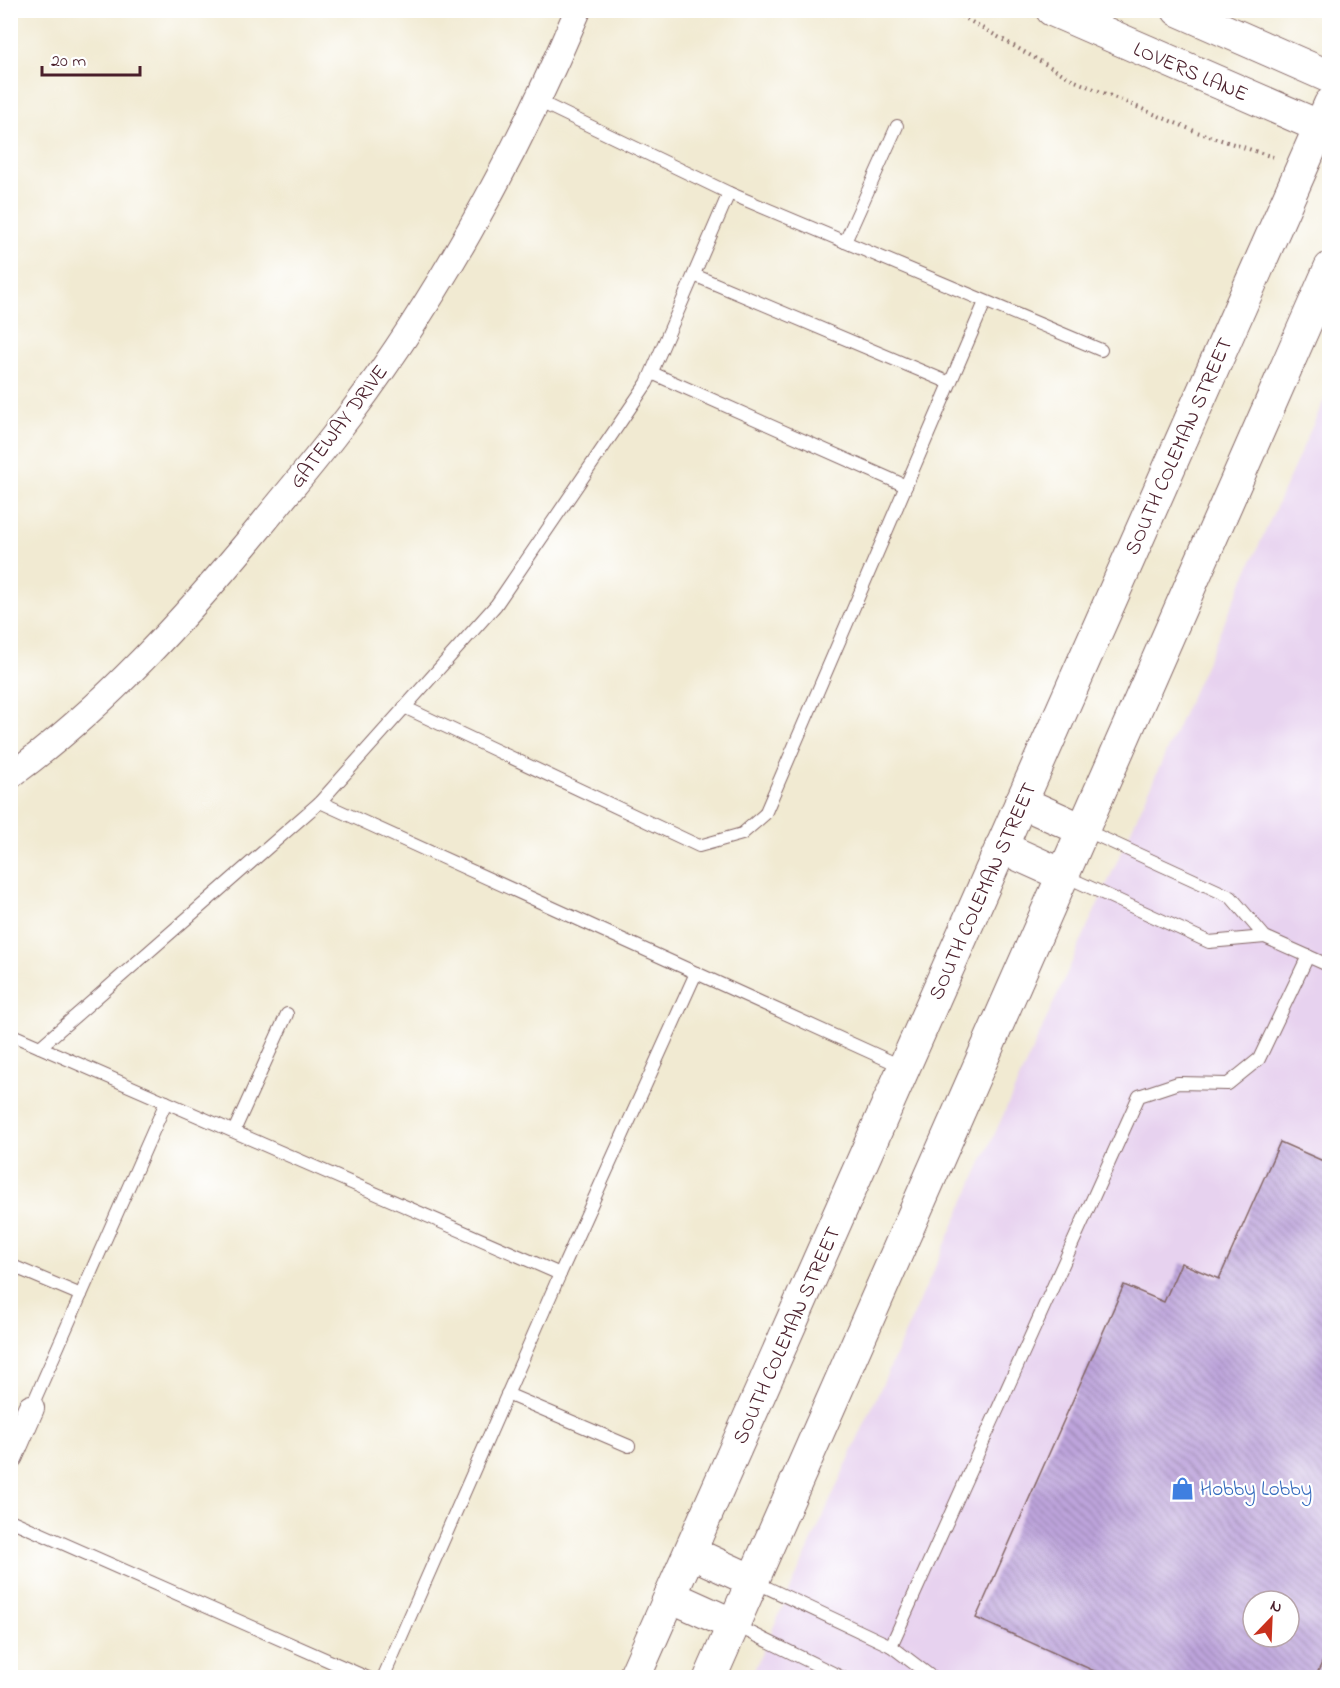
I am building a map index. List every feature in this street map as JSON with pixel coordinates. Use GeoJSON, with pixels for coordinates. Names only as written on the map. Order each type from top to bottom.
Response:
{"type":"FeatureCollection","features":[{"type":"Feature","properties":{"kind":"street","name":"GATEWAY DRIVE"},"geometry":{"type":"LineString","coordinates":[[10,776],[133,670],[223,573],[334,436],[413,322],[469,231],[538,101],[578,10]]}},
{"type":"Feature","properties":{"kind":"street","name":"LOVERS LANE"},"geometry":{"type":"LineString","coordinates":[[1052,10],[1326,121]]}},
{"type":"Feature","properties":{"kind":"street"},"geometry":{"type":"LineString","coordinates":[[1178,10],[1329,77]]}},
{"type":"Feature","properties":{"kind":"street","name":"SOUTH COLEMAN STREET"},"geometry":{"type":"LineString","coordinates":[[634,1677],[1021,802],[1326,121]]}},
{"type":"Feature","properties":{"kind":"street"},"geometry":{"type":"LineString","coordinates":[[710,1677],[1329,268]]}},
{"type":"Feature","properties":{"kind":"street"},"geometry":{"type":"LineString","coordinates":[[1021,802],[1083,830]]}},
{"type":"Feature","properties":{"kind":"street"},"geometry":{"type":"LineString","coordinates":[[1001,847],[1063,875]]}},
{"type":"Feature","properties":{"kind":"street"},"geometry":{"type":"LineString","coordinates":[[10,1456],[31,1408]]}},
{"type":"Feature","properties":{"kind":"street"},"geometry":{"type":"LineString","coordinates":[[690,1552],[753,1581]]}},
{"type":"Feature","properties":{"kind":"street"},"geometry":{"type":"LineString","coordinates":[[670,1596],[734,1625]]}},
{"type":"Feature","properties":{"kind":"lane"},"geometry":{"type":"LineString","coordinates":[[538,101],[729,194],[1101,350]]}},
{"type":"Feature","properties":{"kind":"lane"},"geometry":{"type":"LineString","coordinates":[[845,242],[897,126]]}},
{"type":"Feature","properties":{"kind":"lane"},"geometry":{"type":"LineString","coordinates":[[40,1047],[320,802],[496,605],[652,373],[729,194]]}},
{"type":"Feature","properties":{"kind":"lane"},"geometry":{"type":"LineString","coordinates":[[694,275],[950,383]]}},
{"type":"Feature","properties":{"kind":"lane"},"geometry":{"type":"LineString","coordinates":[[405,707],[699,846],[742,834],[765,814],[985,302]]}},
{"type":"Feature","properties":{"kind":"lane"},"geometry":{"type":"LineString","coordinates":[[652,373],[906,486]]}},
{"type":"Feature","properties":{"kind":"lane"},"geometry":{"type":"LineString","coordinates":[[320,802],[904,1067]]}},
{"type":"Feature","properties":{"kind":"lane"},"geometry":{"type":"LineString","coordinates":[[1083,830],[1231,897],[1265,937],[1329,966]]}},
{"type":"Feature","properties":{"kind":"lane"},"geometry":{"type":"LineString","coordinates":[[1063,875],[1209,942],[1265,937]]}},
{"type":"Feature","properties":{"kind":"lane"},"geometry":{"type":"LineString","coordinates":[[891,1646],[1139,1096],[1178,1083],[1228,1084],[1259,1059],[1308,956]]}},
{"type":"Feature","properties":{"kind":"lane"},"geometry":{"type":"LineString","coordinates":[[383,1677],[560,1274],[696,973]]}},
{"type":"Feature","properties":{"kind":"lane"},"geometry":{"type":"LineString","coordinates":[[234,1131],[287,1014]]}},
{"type":"Feature","properties":{"kind":"lane"},"geometry":{"type":"LineString","coordinates":[[10,1034],[560,1274]]}},
{"type":"Feature","properties":{"kind":"lane"},"geometry":{"type":"LineString","coordinates":[[31,1408],[166,1102]]}},
{"type":"Feature","properties":{"kind":"lane"},"geometry":{"type":"LineString","coordinates":[[10,1265],[81,1295]]}},
{"type":"Feature","properties":{"kind":"lane"},"geometry":{"type":"LineString","coordinates":[[507,1394],[629,1446]]}},
{"type":"Feature","properties":{"kind":"lane"},"geometry":{"type":"LineString","coordinates":[[10,1520],[368,1677]]}},
{"type":"Feature","properties":{"kind":"lane"},"geometry":{"type":"LineString","coordinates":[[753,1581],[891,1646],[933,1677]]}},
{"type":"Feature","properties":{"kind":"lane"},"geometry":{"type":"LineString","coordinates":[[734,1625],[843,1677]]}},
{"type":"Feature","properties":{"kind":"path"},"geometry":{"type":"LineString","coordinates":[[951,10],[1075,81],[1197,132],[1258,152]]}},
{"type":"Feature","properties":{"kind":"shaded area"},"geometry":{"type":"Polygon","coordinates":[[[1329,389],[1329,1677],[751,1677],[1329,389]]]}},
{"type":"Feature","properties":{"kind":"building","name":"Hobby Lobby"},"geometry":{"type":"Polygon","coordinates":[[[1280,1142],[1330,1164],[1330,1645],[1315,1678],[1110,1678],[976,1618],[1124,1285],[1164,1302],[1181,1263],[1219,1279],[1280,1142]]]}},
{"type":"Feature","properties":{"kind":"place","name":"Hobby Lobby"},"geometry":{"type":"Point","coordinates":[1182,1488]}}]}
